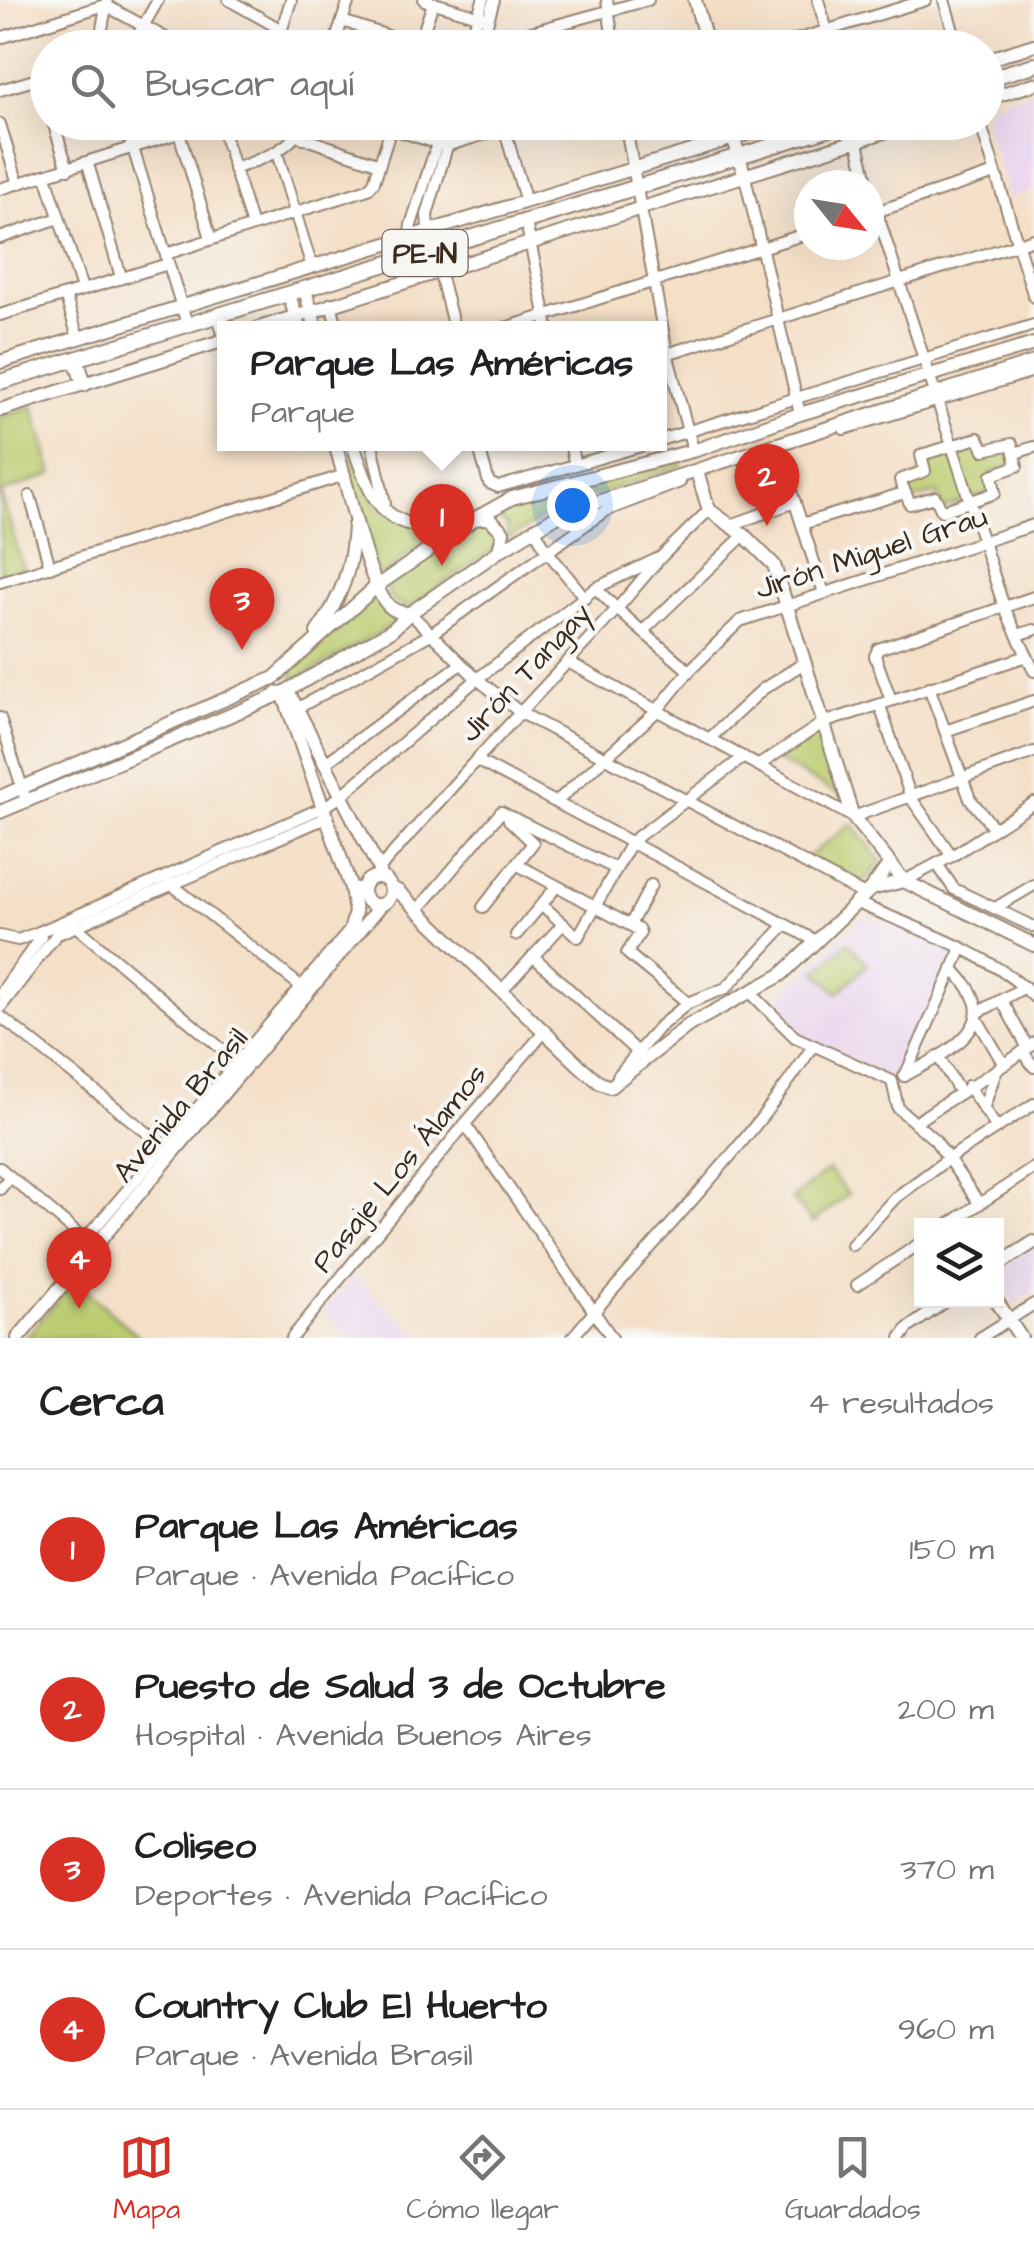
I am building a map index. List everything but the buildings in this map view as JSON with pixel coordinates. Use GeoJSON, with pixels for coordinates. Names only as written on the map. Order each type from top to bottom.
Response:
{"type":"FeatureCollection","features":[{"type":"Feature","properties":{"kind":"highway"},"geometry":{"type":"LineString","coordinates":[[1004,74],[1034,65]]}},
{"type":"Feature","properties":{"kind":"highway","name":"PE-1N"},"geometry":{"type":"LineString","coordinates":[[0,382],[791,140]]}},
{"type":"Feature","properties":{"kind":"highway"},"geometry":{"type":"LineString","coordinates":[[220,316],[221,321]]}},
{"type":"Feature","properties":{"kind":"highway"},"geometry":{"type":"LineString","coordinates":[[76,358],[84,384]]}},
{"type":"Feature","properties":{"kind":"main road"},"geometry":{"type":"LineString","coordinates":[[695,0],[703,30]]}},
{"type":"Feature","properties":{"kind":"main road"},"geometry":{"type":"LineString","coordinates":[[1004,54],[1034,45]]}},
{"type":"Feature","properties":{"kind":"main road"},"geometry":{"type":"LineString","coordinates":[[1004,93],[1034,84]]}},
{"type":"Feature","properties":{"kind":"main road"},"geometry":{"type":"LineString","coordinates":[[0,362],[731,140]]}},
{"type":"Feature","properties":{"kind":"main road"},"geometry":{"type":"LineString","coordinates":[[734,140],[745,177]]}},
{"type":"Feature","properties":{"kind":"main road"},"geometry":{"type":"LineString","coordinates":[[299,321],[311,310],[862,140]]}},
{"type":"Feature","properties":{"kind":"main road"},"geometry":{"type":"LineString","coordinates":[[305,290],[314,321]]}},
{"type":"Feature","properties":{"kind":"main road"},"geometry":{"type":"LineString","coordinates":[[289,294],[296,321]]}},
{"type":"Feature","properties":{"kind":"main road"},"geometry":{"type":"LineString","coordinates":[[0,410],[217,338]]}},
{"type":"Feature","properties":{"kind":"main road"},"geometry":{"type":"LineString","coordinates":[[0,812],[24,794],[276,677],[378,585],[512,498],[693,450],[1034,344]]}},
{"type":"Feature","properties":{"kind":"main road"},"geometry":{"type":"LineString","coordinates":[[0,796],[24,794],[285,692],[392,630],[410,613],[534,528],[590,502],[937,397],[1034,362]]}},
{"type":"Feature","properties":{"kind":"main road"},"geometry":{"type":"LineString","coordinates":[[693,450],[704,454],[698,470],[708,510],[744,535],[774,564],[853,817],[904,880],[1034,945]]}},
{"type":"Feature","properties":{"kind":"main road"},"geometry":{"type":"LineString","coordinates":[[338,451],[354,518],[378,585],[390,608],[410,613]]}},
{"type":"Feature","properties":{"kind":"main road"},"geometry":{"type":"LineString","coordinates":[[356,451],[380,507],[394,519],[409,525],[446,525],[490,518],[500,526],[504,539],[499,551]]}},
{"type":"Feature","properties":{"kind":"main road"},"geometry":{"type":"LineString","coordinates":[[303,652],[344,588],[351,566],[354,518]]}},
{"type":"Feature","properties":{"kind":"main road"},"geometry":{"type":"LineString","coordinates":[[276,677],[272,688],[285,692],[298,708],[379,873],[391,888],[606,1087],[689,1026],[781,976],[890,863]]}},
{"type":"Feature","properties":{"kind":"main road"},"geometry":{"type":"LineString","coordinates":[[285,692],[326,812],[359,890],[371,904],[381,904],[389,898],[391,888]]}},
{"type":"Feature","properties":{"kind":"main road"},"geometry":{"type":"LineString","coordinates":[[346,947],[359,890],[379,873]]}},
{"type":"Feature","properties":{"kind":"main road"},"geometry":{"type":"LineString","coordinates":[[863,895],[904,880]]}},
{"type":"Feature","properties":{"kind":"main road","name":"Avenida Brasil"},"geometry":{"type":"LineString","coordinates":[[18,1338],[304,988],[346,947],[381,904]]}},
{"type":"Feature","properties":{"kind":"main road"},"geometry":{"type":"LineString","coordinates":[[1004,1261],[1034,1242]]}},
{"type":"Feature","properties":{"kind":"main road"},"geometry":{"type":"LineString","coordinates":[[1001,1308],[1021,1338]]}},
{"type":"Feature","properties":{"kind":"street"},"geometry":{"type":"LineString","coordinates":[[142,30],[158,0]]}},
{"type":"Feature","properties":{"kind":"street"},"geometry":{"type":"LineString","coordinates":[[229,0],[282,30],[291,0]]}},
{"type":"Feature","properties":{"kind":"street"},"geometry":{"type":"LineString","coordinates":[[339,30],[349,0]]}},
{"type":"Feature","properties":{"kind":"street"},"geometry":{"type":"LineString","coordinates":[[482,30],[484,0]]}},
{"type":"Feature","properties":{"kind":"street"},"geometry":{"type":"LineString","coordinates":[[477,30],[494,0]]}},
{"type":"Feature","properties":{"kind":"street"},"geometry":{"type":"LineString","coordinates":[[534,30],[607,6],[648,0]]}},
{"type":"Feature","properties":{"kind":"street"},"geometry":{"type":"LineString","coordinates":[[818,0],[827,30],[926,0]]}},
{"type":"Feature","properties":{"kind":"street"},"geometry":{"type":"LineString","coordinates":[[944,0],[953,30]]}},
{"type":"Feature","properties":{"kind":"street"},"geometry":{"type":"LineString","coordinates":[[422,30],[429,1],[483,17]]}},
{"type":"Feature","properties":{"kind":"street"},"geometry":{"type":"LineString","coordinates":[[102,30],[106,2]]}},
{"type":"Feature","properties":{"kind":"street"},"geometry":{"type":"LineString","coordinates":[[0,38],[106,2],[151,30]]}},
{"type":"Feature","properties":{"kind":"street"},"geometry":{"type":"LineString","coordinates":[[342,21],[368,30]]}},
{"type":"Feature","properties":{"kind":"street"},"geometry":{"type":"LineString","coordinates":[[0,90],[30,81]]}},
{"type":"Feature","properties":{"kind":"street"},"geometry":{"type":"LineString","coordinates":[[0,124],[18,184]]}},
{"type":"Feature","properties":{"kind":"street"},"geometry":{"type":"LineString","coordinates":[[59,140],[68,169]]}},
{"type":"Feature","properties":{"kind":"street"},"geometry":{"type":"LineString","coordinates":[[130,140],[188,327]]}},
{"type":"Feature","properties":{"kind":"street"},"geometry":{"type":"LineString","coordinates":[[0,189],[158,140]]}},
{"type":"Feature","properties":{"kind":"street"},"geometry":{"type":"LineString","coordinates":[[181,140],[211,238]]}},
{"type":"Feature","properties":{"kind":"street"},"geometry":{"type":"LineString","coordinates":[[224,140],[252,226]]}},
{"type":"Feature","properties":{"kind":"street"},"geometry":{"type":"LineString","coordinates":[[234,169],[277,153],[293,140]]}},
{"type":"Feature","properties":{"kind":"street"},"geometry":{"type":"LineString","coordinates":[[310,140],[380,164]]}},
{"type":"Feature","properties":{"kind":"street"},"geometry":{"type":"LineString","coordinates":[[0,316],[121,277],[211,238],[368,188],[374,182],[388,140]]}},
{"type":"Feature","properties":{"kind":"street"},"geometry":{"type":"LineString","coordinates":[[428,140],[441,145],[460,140]]}},
{"type":"Feature","properties":{"kind":"street"},"geometry":{"type":"LineString","coordinates":[[430,251],[426,215],[442,140]]}},
{"type":"Feature","properties":{"kind":"street"},"geometry":{"type":"LineString","coordinates":[[406,259],[408,238],[444,140]]}},
{"type":"Feature","properties":{"kind":"street"},"geometry":{"type":"LineString","coordinates":[[508,140],[526,202]]}},
{"type":"Feature","properties":{"kind":"street"},"geometry":{"type":"LineString","coordinates":[[628,140],[659,321]]}},
{"type":"Feature","properties":{"kind":"street"},"geometry":{"type":"LineString","coordinates":[[985,140],[1034,297]]}},
{"type":"Feature","properties":{"kind":"street"},"geometry":{"type":"LineString","coordinates":[[856,142],[863,170]]}},
{"type":"Feature","properties":{"kind":"street"},"geometry":{"type":"LineString","coordinates":[[277,153],[312,267]]}},
{"type":"Feature","properties":{"kind":"street"},"geometry":{"type":"LineString","coordinates":[[88,164],[121,277]]}},
{"type":"Feature","properties":{"kind":"street"},"geometry":{"type":"LineString","coordinates":[[884,209],[995,173]]}},
{"type":"Feature","properties":{"kind":"street"},"geometry":{"type":"LineString","coordinates":[[46,176],[82,289]]}},
{"type":"Feature","properties":{"kind":"street"},"geometry":{"type":"LineString","coordinates":[[745,177],[800,414]]}},
{"type":"Feature","properties":{"kind":"street"},"geometry":{"type":"LineString","coordinates":[[0,238],[59,218]]}},
{"type":"Feature","properties":{"kind":"street"},"geometry":{"type":"LineString","coordinates":[[526,222],[547,321]]}},
{"type":"Feature","properties":{"kind":"street"},"geometry":{"type":"LineString","coordinates":[[550,321],[654,282],[794,239]]}},
{"type":"Feature","properties":{"kind":"street"},"geometry":{"type":"LineString","coordinates":[[667,353],[1034,239]]}},
{"type":"Feature","properties":{"kind":"street"},"geometry":{"type":"LineString","coordinates":[[884,245],[1004,607],[1034,671]]}},
{"type":"Feature","properties":{"kind":"street"},"geometry":{"type":"LineString","coordinates":[[440,270],[452,321]]}},
{"type":"Feature","properties":{"kind":"street"},"geometry":{"type":"LineString","coordinates":[[65,295],[78,337]]}},
{"type":"Feature","properties":{"kind":"street"},"geometry":{"type":"LineString","coordinates":[[331,304],[335,321]]}},
{"type":"Feature","properties":{"kind":"street"},"geometry":{"type":"LineString","coordinates":[[667,438],[1034,325]]}},
{"type":"Feature","properties":{"kind":"street"},"geometry":{"type":"LineString","coordinates":[[667,366],[693,450]]}},
{"type":"Feature","properties":{"kind":"street"},"geometry":{"type":"LineString","coordinates":[[937,397],[1034,371]]}},
{"type":"Feature","properties":{"kind":"street"},"geometry":{"type":"LineString","coordinates":[[802,524],[907,499],[936,497],[942,511],[996,492],[992,475],[1016,467],[1010,442],[984,450],[979,438],[921,455],[925,470],[900,480],[907,499]]}},
{"type":"Feature","properties":{"kind":"street"},"geometry":{"type":"LineString","coordinates":[[777,447],[824,593]]}},
{"type":"Feature","properties":{"kind":"street"},"geometry":{"type":"LineString","coordinates":[[1015,453],[1034,448]]}},
{"type":"Feature","properties":{"kind":"street"},"geometry":{"type":"LineString","coordinates":[[372,451],[386,503]]}},
{"type":"Feature","properties":{"kind":"street"},"geometry":{"type":"LineString","coordinates":[[480,451],[488,484],[498,487],[625,451]]}},
{"type":"Feature","properties":{"kind":"street"},"geometry":{"type":"LineString","coordinates":[[572,451],[575,466]]}},
{"type":"Feature","properties":{"kind":"street"},"geometry":{"type":"LineString","coordinates":[[298,708],[430,634],[605,510],[698,470]]}},
{"type":"Feature","properties":{"kind":"street"},"geometry":{"type":"LineString","coordinates":[[0,582],[345,475]]}},
{"type":"Feature","properties":{"kind":"street"},"geometry":{"type":"LineString","coordinates":[[30,496],[50,567]]}},
{"type":"Feature","properties":{"kind":"street"},"geometry":{"type":"LineString","coordinates":[[730,526],[795,502]]}},
{"type":"Feature","properties":{"kind":"street","name":"Jirón Tangay"},"geometry":{"type":"LineString","coordinates":[[379,873],[476,760],[708,510]]}},
{"type":"Feature","properties":{"kind":"street","name":"Jirón Miguel Grau"},"geometry":{"type":"LineString","coordinates":[[556,802],[656,712],[689,671],[740,621],[1034,525]]}},
{"type":"Feature","properties":{"kind":"street"},"geometry":{"type":"LineString","coordinates":[[534,528],[547,551],[585,598]]}},
{"type":"Feature","properties":{"kind":"street"},"geometry":{"type":"LineString","coordinates":[[644,630],[744,535]]}},
{"type":"Feature","properties":{"kind":"street"},"geometry":{"type":"LineString","coordinates":[[0,936],[18,940],[64,926],[326,812],[476,679],[596,588],[661,557]]}},
{"type":"Feature","properties":{"kind":"street"},"geometry":{"type":"LineString","coordinates":[[596,588],[616,610],[689,671]]}},
{"type":"Feature","properties":{"kind":"street"},"geometry":{"type":"LineString","coordinates":[[952,856],[912,798],[875,652],[1034,597]]}},
{"type":"Feature","properties":{"kind":"street"},"geometry":{"type":"LineString","coordinates":[[410,613],[476,679],[520,712],[863,895],[1025,986],[1034,997]]}},
{"type":"Feature","properties":{"kind":"street"},"geometry":{"type":"LineString","coordinates":[[1017,635],[1034,630]]}},
{"type":"Feature","properties":{"kind":"street"},"geometry":{"type":"LineString","coordinates":[[759,765],[822,723],[1026,656]]}},
{"type":"Feature","properties":{"kind":"street"},"geometry":{"type":"LineString","coordinates":[[568,662],[853,817],[1034,752]]}},
{"type":"Feature","properties":{"kind":"street"},"geometry":{"type":"LineString","coordinates":[[710,739],[763,689],[804,663]]}},
{"type":"Feature","properties":{"kind":"street"},"geometry":{"type":"LineString","coordinates":[[324,764],[460,664]]}},
{"type":"Feature","properties":{"kind":"street"},"geometry":{"type":"LineString","coordinates":[[930,686],[970,800],[994,828]]}},
{"type":"Feature","properties":{"kind":"street"},"geometry":{"type":"LineString","coordinates":[[945,731],[1034,702]]}},
{"type":"Feature","properties":{"kind":"street"},"geometry":{"type":"LineString","coordinates":[[0,718],[24,794]]}},
{"type":"Feature","properties":{"kind":"street"},"geometry":{"type":"LineString","coordinates":[[542,904],[578,937],[632,841],[744,757]]}},
{"type":"Feature","properties":{"kind":"street"},"geometry":{"type":"LineString","coordinates":[[476,760],[816,941]]}},
{"type":"Feature","properties":{"kind":"street"},"geometry":{"type":"LineString","coordinates":[[904,880],[952,856],[1034,802]]}},
{"type":"Feature","properties":{"kind":"street"},"geometry":{"type":"LineString","coordinates":[[501,812],[616,869]]}},
{"type":"Feature","properties":{"kind":"street"},"geometry":{"type":"LineString","coordinates":[[483,907],[533,843],[501,812]]}},
{"type":"Feature","properties":{"kind":"street"},"geometry":{"type":"LineString","coordinates":[[418,910],[501,812]]}},
{"type":"Feature","properties":{"kind":"street"},"geometry":{"type":"LineString","coordinates":[[937,864],[950,885],[1034,926]]}},
{"type":"Feature","properties":{"kind":"street"},"geometry":{"type":"LineString","coordinates":[[518,865],[630,925],[640,934],[627,953],[688,1003]]}},
{"type":"Feature","properties":{"kind":"street"},"geometry":{"type":"LineString","coordinates":[[167,881],[304,988]]}},
{"type":"Feature","properties":{"kind":"street"},"geometry":{"type":"LineString","coordinates":[[630,925],[651,885]]}},
{"type":"Feature","properties":{"kind":"street"},"geometry":{"type":"LineString","coordinates":[[995,908],[1034,885]]}},
{"type":"Feature","properties":{"kind":"street"},"geometry":{"type":"LineString","coordinates":[[516,935],[557,886]]}},
{"type":"Feature","properties":{"kind":"street"},"geometry":{"type":"LineString","coordinates":[[502,990],[563,924]]}},
{"type":"Feature","properties":{"kind":"street"},"geometry":{"type":"LineString","coordinates":[[623,1078],[618,1076],[658,1028],[688,1003],[726,988],[786,924]]}},
{"type":"Feature","properties":{"kind":"street"},"geometry":{"type":"LineString","coordinates":[[64,926],[0,1012],[164,1146]]}},
{"type":"Feature","properties":{"kind":"street"},"geometry":{"type":"LineString","coordinates":[[64,926],[236,1060]]}},
{"type":"Feature","properties":{"kind":"street"},"geometry":{"type":"LineString","coordinates":[[0,1168],[80,1236],[87,1236],[236,1060],[304,988],[350,929]]}},
{"type":"Feature","properties":{"kind":"street"},"geometry":{"type":"LineString","coordinates":[[0,994],[40,942],[39,932]]}},
{"type":"Feature","properties":{"kind":"street"},"geometry":{"type":"LineString","coordinates":[[961,950],[904,1076],[966,1037],[978,1019],[1025,986]]}},
{"type":"Feature","properties":{"kind":"street"},"geometry":{"type":"LineString","coordinates":[[533,956],[637,1052]]}},
{"type":"Feature","properties":{"kind":"street"},"geometry":{"type":"LineString","coordinates":[[952,968],[976,1000],[978,1019],[1000,1067],[984,1108]]}},
{"type":"Feature","properties":{"kind":"street"},"geometry":{"type":"LineString","coordinates":[[750,992],[790,1034],[894,1084],[898,1108],[935,1140],[979,1204]]}},
{"type":"Feature","properties":{"kind":"street"},"geometry":{"type":"LineString","coordinates":[[1002,1001],[1034,1067]]}},
{"type":"Feature","properties":{"kind":"street","name":"Pasaje Los Álamos"},"geometry":{"type":"LineString","coordinates":[[292,1338],[545,1031]]}},
{"type":"Feature","properties":{"kind":"street"},"geometry":{"type":"LineString","coordinates":[[572,1338],[788,1084],[813,1046]]}},
{"type":"Feature","properties":{"kind":"street"},"geometry":{"type":"LineString","coordinates":[[916,1123],[1028,1048]]}},
{"type":"Feature","properties":{"kind":"street"},"geometry":{"type":"LineString","coordinates":[[938,1056],[997,1128]]}},
{"type":"Feature","properties":{"kind":"street"},"geometry":{"type":"LineString","coordinates":[[852,1244],[895,1198],[1034,1104]]}},
{"type":"Feature","properties":{"kind":"street"},"geometry":{"type":"LineString","coordinates":[[465,1124],[612,1338]]}},
{"type":"Feature","properties":{"kind":"street"},"geometry":{"type":"LineString","coordinates":[[967,1218],[979,1204],[1034,1168]]}},
{"type":"Feature","properties":{"kind":"street"},"geometry":{"type":"LineString","coordinates":[[0,1189],[10,1176]]}},
{"type":"Feature","properties":{"kind":"street"},"geometry":{"type":"LineString","coordinates":[[856,1286],[914,1247]]}},
{"type":"Feature","properties":{"kind":"street"},"geometry":{"type":"LineString","coordinates":[[980,1338],[1034,1304]]}},
{"type":"Feature","properties":{"kind":"street"},"geometry":{"type":"LineString","coordinates":[[901,1338],[908,1328],[937,1308]]}},
{"type":"Feature","properties":{"kind":"shaded area"},"geometry":{"type":"Polygon","coordinates":[[[1034,90],[1034,190],[1010,198],[991,140],[1004,140],[1004,100],[1034,90]]]}},
{"type":"Feature","properties":{"kind":"shaded area"},"geometry":{"type":"Polygon","coordinates":[[[862,916],[957,949],[900,1084],[801,1034],[772,1005],[862,916]]]}},
{"type":"Feature","properties":{"kind":"shaded area"},"geometry":{"type":"Polygon","coordinates":[[[1034,1247],[1034,1292],[1015,1304],[1004,1288],[1004,1266],[1034,1247]]]}},
{"type":"Feature","properties":{"kind":"shaded area"},"geometry":{"type":"Polygon","coordinates":[[[352,1276],[422,1338],[352,1338],[323,1312],[352,1276]]]}},
{"type":"Feature","properties":{"kind":"green space"},"geometry":{"type":"Polygon","coordinates":[[[33,406],[53,474],[1,493],[23,568],[0,574],[0,417],[33,406]]]}},
{"type":"Feature","properties":{"kind":"green space"},"geometry":{"type":"Polygon","coordinates":[[[978,440],[983,453],[1010,445],[1016,464],[990,473],[994,491],[943,509],[937,493],[911,501],[905,482],[929,472],[926,457],[978,440]]]}},
{"type":"Feature","properties":{"kind":"green space"},"geometry":{"type":"Polygon","coordinates":[[[346,457],[352,458],[380,511],[451,527],[379,579],[343,462],[346,457]]]}},
{"type":"Feature","properties":{"kind":"green space"},"geometry":{"type":"Polygon","coordinates":[[[678,460],[681,466],[563,506],[508,539],[507,525],[493,515],[514,504],[678,460]]]}},
{"type":"Feature","properties":{"kind":"green space"},"geometry":{"type":"Polygon","coordinates":[[[456,490],[462,509],[428,519],[423,499],[456,490]]]}},
{"type":"Feature","properties":{"kind":"green space"},"geometry":{"type":"Polygon","coordinates":[[[485,522],[498,530],[497,547],[410,607],[391,598],[387,585],[485,522]]]}},
{"type":"Feature","properties":{"kind":"green space"},"geometry":{"type":"Polygon","coordinates":[[[378,595],[404,618],[296,680],[292,677],[293,668],[378,595]]]}},
{"type":"Feature","properties":{"kind":"green space"},"geometry":{"type":"Polygon","coordinates":[[[820,727],[840,795],[776,760],[820,727]]]}},
{"type":"Feature","properties":{"kind":"green space"},"geometry":{"type":"Polygon","coordinates":[[[852,824],[882,862],[860,886],[806,858],[852,824]]]}},
{"type":"Feature","properties":{"kind":"green space"},"geometry":{"type":"Polygon","coordinates":[[[848,942],[868,964],[838,993],[817,972],[848,942]]]}},
{"type":"Feature","properties":{"kind":"green space"},"geometry":{"type":"Polygon","coordinates":[[[828,1170],[848,1194],[813,1223],[792,1199],[828,1170]]]}},
{"type":"Feature","properties":{"kind":"green space"},"geometry":{"type":"Polygon","coordinates":[[[75,1280],[140,1338],[25,1338],[75,1280]]]}},
{"type":"Feature","properties":{"kind":"place","name":"Puesto de Salud 3 de Octubre"},"geometry":{"type":"Point","coordinates":[767,526]}},
{"type":"Feature","properties":{"kind":"place","name":"Parque Las Américas"},"geometry":{"type":"Point","coordinates":[442,566]}},
{"type":"Feature","properties":{"kind":"place","name":"Coliseo"},"geometry":{"type":"Point","coordinates":[242,650]}},
{"type":"Feature","properties":{"kind":"place","name":"Country Club El Huerto"},"geometry":{"type":"Point","coordinates":[79,1309]}}]}
